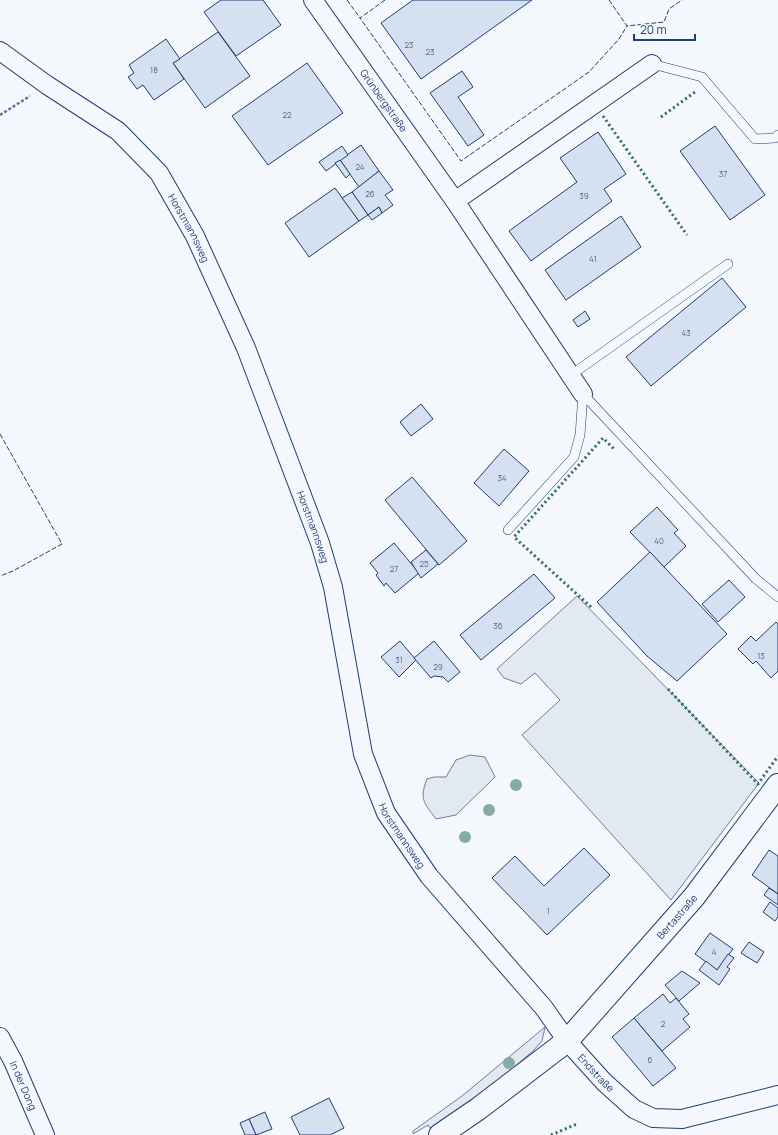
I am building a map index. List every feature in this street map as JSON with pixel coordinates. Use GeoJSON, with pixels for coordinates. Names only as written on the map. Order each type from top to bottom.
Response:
{"type":"FeatureCollection","features":[{"type":"Feature","properties":{"kind":"street","name":"Grünbergstraße"},"geometry":{"type":"LineString","coordinates":[[313,0],[455,201],[583,394]]}},
{"type":"Feature","properties":{"kind":"street","name":"Horstmannsweg"},"geometry":{"type":"LineString","coordinates":[[0,51],[47,86],[118,131],[159,173],[195,236],[246,348],[320,544],[333,587],[363,754],[386,813],[429,876],[544,1008],[566,1041]]}},
{"type":"Feature","properties":{"kind":"street"},"geometry":{"type":"LineString","coordinates":[[455,201],[652,64]]}},
{"type":"Feature","properties":{"kind":"street","name":"Bertastraße"},"geometry":{"type":"LineString","coordinates":[[566,1041],[694,897],[778,785]]}},
{"type":"Feature","properties":{"kind":"street","name":"In der Dong"},"geometry":{"type":"LineString","coordinates":[[0,1037],[13,1061],[45,1135]]}},
{"type":"Feature","properties":{"kind":"street"},"geometry":{"type":"LineString","coordinates":[[440,1135],[478,1109],[566,1041]]}},
{"type":"Feature","properties":{"kind":"street","name":"Endstraße"},"geometry":{"type":"LineString","coordinates":[[566,1041],[614,1091],[634,1109],[653,1118],[682,1119],[778,1095]]}},
{"type":"Feature","properties":{"kind":"lane"},"geometry":{"type":"LineString","coordinates":[[652,64],[702,77],[755,139],[775,138],[778,135]]}},
{"type":"Feature","properties":{"kind":"lane"},"geometry":{"type":"LineString","coordinates":[[571,375],[728,264]]}},
{"type":"Feature","properties":{"kind":"lane"},"geometry":{"type":"LineString","coordinates":[[508,530],[574,457],[580,435],[583,394]]}},
{"type":"Feature","properties":{"kind":"lane"},"geometry":{"type":"LineString","coordinates":[[583,394],[756,579],[778,597]]}},
{"type":"Feature","properties":{"kind":"path"},"geometry":{"type":"LineString","coordinates":[[0,115],[47,86]]}},
{"type":"Feature","properties":{"kind":"shaded area"},"geometry":{"type":"Polygon","coordinates":[[[577,596],[759,783],[671,900],[522,735],[560,700],[535,673],[521,684],[504,678],[497,669],[577,596]]]}},
{"type":"Feature","properties":{"kind":"shaded area"},"geometry":{"type":"Polygon","coordinates":[[[470,755],[485,757],[495,777],[456,815],[436,819],[428,809],[423,796],[427,779],[434,777],[446,777],[456,760],[470,755]]]}},
{"type":"Feature","properties":{"kind":"shaded area"},"geometry":{"type":"Polygon","coordinates":[[[545,1027],[542,1041],[534,1050],[505,1075],[431,1129],[428,1125],[413,1134],[413,1131],[462,1096],[545,1027]]]}},
{"type":"Feature","properties":{"kind":"building"},"geometry":{"type":"Polygon","coordinates":[[[221,0],[263,0],[281,25],[236,56],[204,12],[221,0]]]}},
{"type":"Feature","properties":{"kind":"building"},"geometry":{"type":"Polygon","coordinates":[[[413,0],[532,0],[421,79],[381,23],[413,0]]]}},
{"type":"Feature","properties":{"kind":"building"},"geometry":{"type":"Polygon","coordinates":[[[218,32],[250,76],[205,108],[173,63],[218,32]]]}},
{"type":"Feature","properties":{"kind":"building"},"geometry":{"type":"Polygon","coordinates":[[[166,39],[180,59],[173,63],[184,79],[154,100],[143,85],[137,89],[128,77],[134,73],[129,65],[166,39]]]}},
{"type":"Feature","properties":{"kind":"building"},"geometry":{"type":"Polygon","coordinates":[[[307,63],[343,113],[268,165],[232,116],[307,63]]]}},
{"type":"Feature","properties":{"kind":"building"},"geometry":{"type":"Polygon","coordinates":[[[462,71],[473,87],[458,97],[484,135],[468,146],[430,93],[462,71]]]}},
{"type":"Feature","properties":{"kind":"building"},"geometry":{"type":"Polygon","coordinates":[[[715,126],[765,195],[730,220],[680,151],[715,126]]]}},
{"type":"Feature","properties":{"kind":"building"},"geometry":{"type":"Polygon","coordinates":[[[598,132],[626,174],[604,189],[612,201],[531,261],[509,231],[577,182],[560,158],[598,132]]]}},
{"type":"Feature","properties":{"kind":"building"},"geometry":{"type":"Polygon","coordinates":[[[361,145],[379,171],[359,187],[340,160],[361,145]]]}},
{"type":"Feature","properties":{"kind":"building"},"geometry":{"type":"Polygon","coordinates":[[[342,146],[348,155],[326,171],[319,162],[342,146]]]}},
{"type":"Feature","properties":{"kind":"building"},"geometry":{"type":"Polygon","coordinates":[[[340,160],[350,174],[346,178],[335,163],[340,160]]]}},
{"type":"Feature","properties":{"kind":"building"},"geometry":{"type":"Polygon","coordinates":[[[379,171],[393,190],[385,195],[393,205],[382,213],[379,207],[368,215],[352,192],[379,171]]]}},
{"type":"Feature","properties":{"kind":"building"},"geometry":{"type":"Polygon","coordinates":[[[335,188],[359,221],[309,257],[285,223],[335,188]]]}},
{"type":"Feature","properties":{"kind":"building"},"geometry":{"type":"Polygon","coordinates":[[[352,192],[368,215],[359,221],[342,198],[352,192]]]}},
{"type":"Feature","properties":{"kind":"building"},"geometry":{"type":"Polygon","coordinates":[[[379,207],[382,213],[372,220],[368,215],[379,207]]]}},
{"type":"Feature","properties":{"kind":"building"},"geometry":{"type":"Polygon","coordinates":[[[621,216],[641,247],[566,300],[545,270],[621,216]]]}},
{"type":"Feature","properties":{"kind":"building"},"geometry":{"type":"Polygon","coordinates":[[[722,278],[746,307],[651,386],[626,357],[722,278]]]}},
{"type":"Feature","properties":{"kind":"building"},"geometry":{"type":"Polygon","coordinates":[[[585,311],[590,319],[578,327],[573,320],[585,311]]]}},
{"type":"Feature","properties":{"kind":"building"},"geometry":{"type":"Polygon","coordinates":[[[421,404],[433,419],[411,436],[400,422],[421,404]]]}},
{"type":"Feature","properties":{"kind":"building"},"geometry":{"type":"Polygon","coordinates":[[[504,449],[529,471],[499,506],[474,483],[504,449]]]}},
{"type":"Feature","properties":{"kind":"building"},"geometry":{"type":"Polygon","coordinates":[[[412,477],[467,541],[439,565],[385,500],[412,477]]]}},
{"type":"Feature","properties":{"kind":"building"},"geometry":{"type":"Polygon","coordinates":[[[657,507],[678,530],[674,533],[686,546],[664,567],[630,532],[657,507]]]}},
{"type":"Feature","properties":{"kind":"building"},"geometry":{"type":"Polygon","coordinates":[[[394,543],[419,573],[395,593],[386,583],[384,586],[376,575],[378,573],[370,563],[394,543]]]}},
{"type":"Feature","properties":{"kind":"building"},"geometry":{"type":"Polygon","coordinates":[[[426,550],[438,564],[421,578],[411,562],[426,550]]]}},
{"type":"Feature","properties":{"kind":"building"},"geometry":{"type":"Polygon","coordinates":[[[650,552],[727,634],[677,681],[647,656],[597,602],[650,552]]]}},
{"type":"Feature","properties":{"kind":"building"},"geometry":{"type":"Polygon","coordinates":[[[534,574],[555,598],[481,660],[460,635],[534,574]]]}},
{"type":"Feature","properties":{"kind":"building"},"geometry":{"type":"Polygon","coordinates":[[[729,580],[745,597],[718,622],[702,604],[729,580]]]}},
{"type":"Feature","properties":{"kind":"building"},"geometry":{"type":"Polygon","coordinates":[[[776,622],[778,624],[778,671],[771,678],[756,661],[753,664],[738,649],[751,636],[756,641],[776,622]]]}},
{"type":"Feature","properties":{"kind":"building"},"geometry":{"type":"Polygon","coordinates":[[[400,641],[416,660],[399,677],[381,657],[400,641]]]}},
{"type":"Feature","properties":{"kind":"building"},"geometry":{"type":"Polygon","coordinates":[[[434,641],[460,672],[448,682],[443,677],[434,676],[431,678],[414,658],[434,641]]]}},
{"type":"Feature","properties":{"kind":"building"},"geometry":{"type":"Polygon","coordinates":[[[584,848],[610,875],[547,935],[492,878],[515,856],[544,886],[584,848]]]}},
{"type":"Feature","properties":{"kind":"building"},"geometry":{"type":"Polygon","coordinates":[[[769,850],[778,856],[778,894],[752,875],[769,850]]]}},
{"type":"Feature","properties":{"kind":"building"},"geometry":{"type":"Polygon","coordinates":[[[769,888],[778,894],[778,905],[764,895],[769,888]]]}},
{"type":"Feature","properties":{"kind":"building"},"geometry":{"type":"Polygon","coordinates":[[[770,902],[778,908],[778,917],[775,921],[763,912],[770,902]]]}},
{"type":"Feature","properties":{"kind":"building"},"geometry":{"type":"Polygon","coordinates":[[[710,933],[733,949],[717,970],[695,954],[710,933]]]}},
{"type":"Feature","properties":{"kind":"building"},"geometry":{"type":"Polygon","coordinates":[[[749,942],[764,952],[757,963],[741,953],[749,942]]]}},
{"type":"Feature","properties":{"kind":"building"},"geometry":{"type":"Polygon","coordinates":[[[728,954],[734,958],[727,967],[730,969],[719,985],[699,970],[706,961],[717,970],[728,954]]]}},
{"type":"Feature","properties":{"kind":"building"},"geometry":{"type":"Polygon","coordinates":[[[682,971],[700,983],[679,1001],[665,985],[682,971]]]}},
{"type":"Feature","properties":{"kind":"building"},"geometry":{"type":"Polygon","coordinates":[[[663,994],[670,1003],[676,998],[689,1014],[683,1019],[690,1027],[662,1051],[634,1018],[663,994]]]}},
{"type":"Feature","properties":{"kind":"building"},"geometry":{"type":"Polygon","coordinates":[[[634,1018],[676,1068],[653,1086],[612,1037],[634,1018]]]}},
{"type":"Feature","properties":{"kind":"building"},"geometry":{"type":"Polygon","coordinates":[[[329,1098],[344,1128],[330,1135],[300,1135],[291,1117],[329,1098]]]}},
{"type":"Feature","properties":{"kind":"building"},"geometry":{"type":"Polygon","coordinates":[[[265,1112],[272,1129],[256,1135],[249,1119],[265,1112]]]}},
{"type":"Feature","properties":{"kind":"building"},"geometry":{"type":"Polygon","coordinates":[[[249,1119],[256,1135],[245,1135],[240,1123],[249,1119]]]}},
{"type":"Feature","properties":{"kind":"hedge"},"geometry":{"type":"LineString","coordinates":[[661,117],[695,92]]}},
{"type":"Feature","properties":{"kind":"hedge"},"geometry":{"type":"LineString","coordinates":[[603,116],[687,235]]}},
{"type":"Feature","properties":{"kind":"hedge"},"geometry":{"type":"LineString","coordinates":[[591,607],[514,537],[603,438],[614,449]]}},
{"type":"Feature","properties":{"kind":"hedge"},"geometry":{"type":"LineString","coordinates":[[668,689],[758,784],[778,756]]}},
{"type":"Feature","properties":{"kind":"hedge"},"geometry":{"type":"LineString","coordinates":[[551,1135],[577,1124]]}},
{"type":"Feature","properties":{"kind":"fence"},"geometry":{"type":"LineString","coordinates":[[347,0],[360,18]]}},
{"type":"Feature","properties":{"kind":"fence"},"geometry":{"type":"LineString","coordinates":[[385,0],[360,18],[461,161],[589,72],[619,39],[627,26]]}},
{"type":"Feature","properties":{"kind":"fence"},"geometry":{"type":"LineString","coordinates":[[609,0],[627,26],[664,22],[669,9],[682,0]]}},
{"type":"Feature","properties":{"kind":"fence"},"geometry":{"type":"LineString","coordinates":[[0,434],[62,544],[13,571],[0,576]]}}]}
